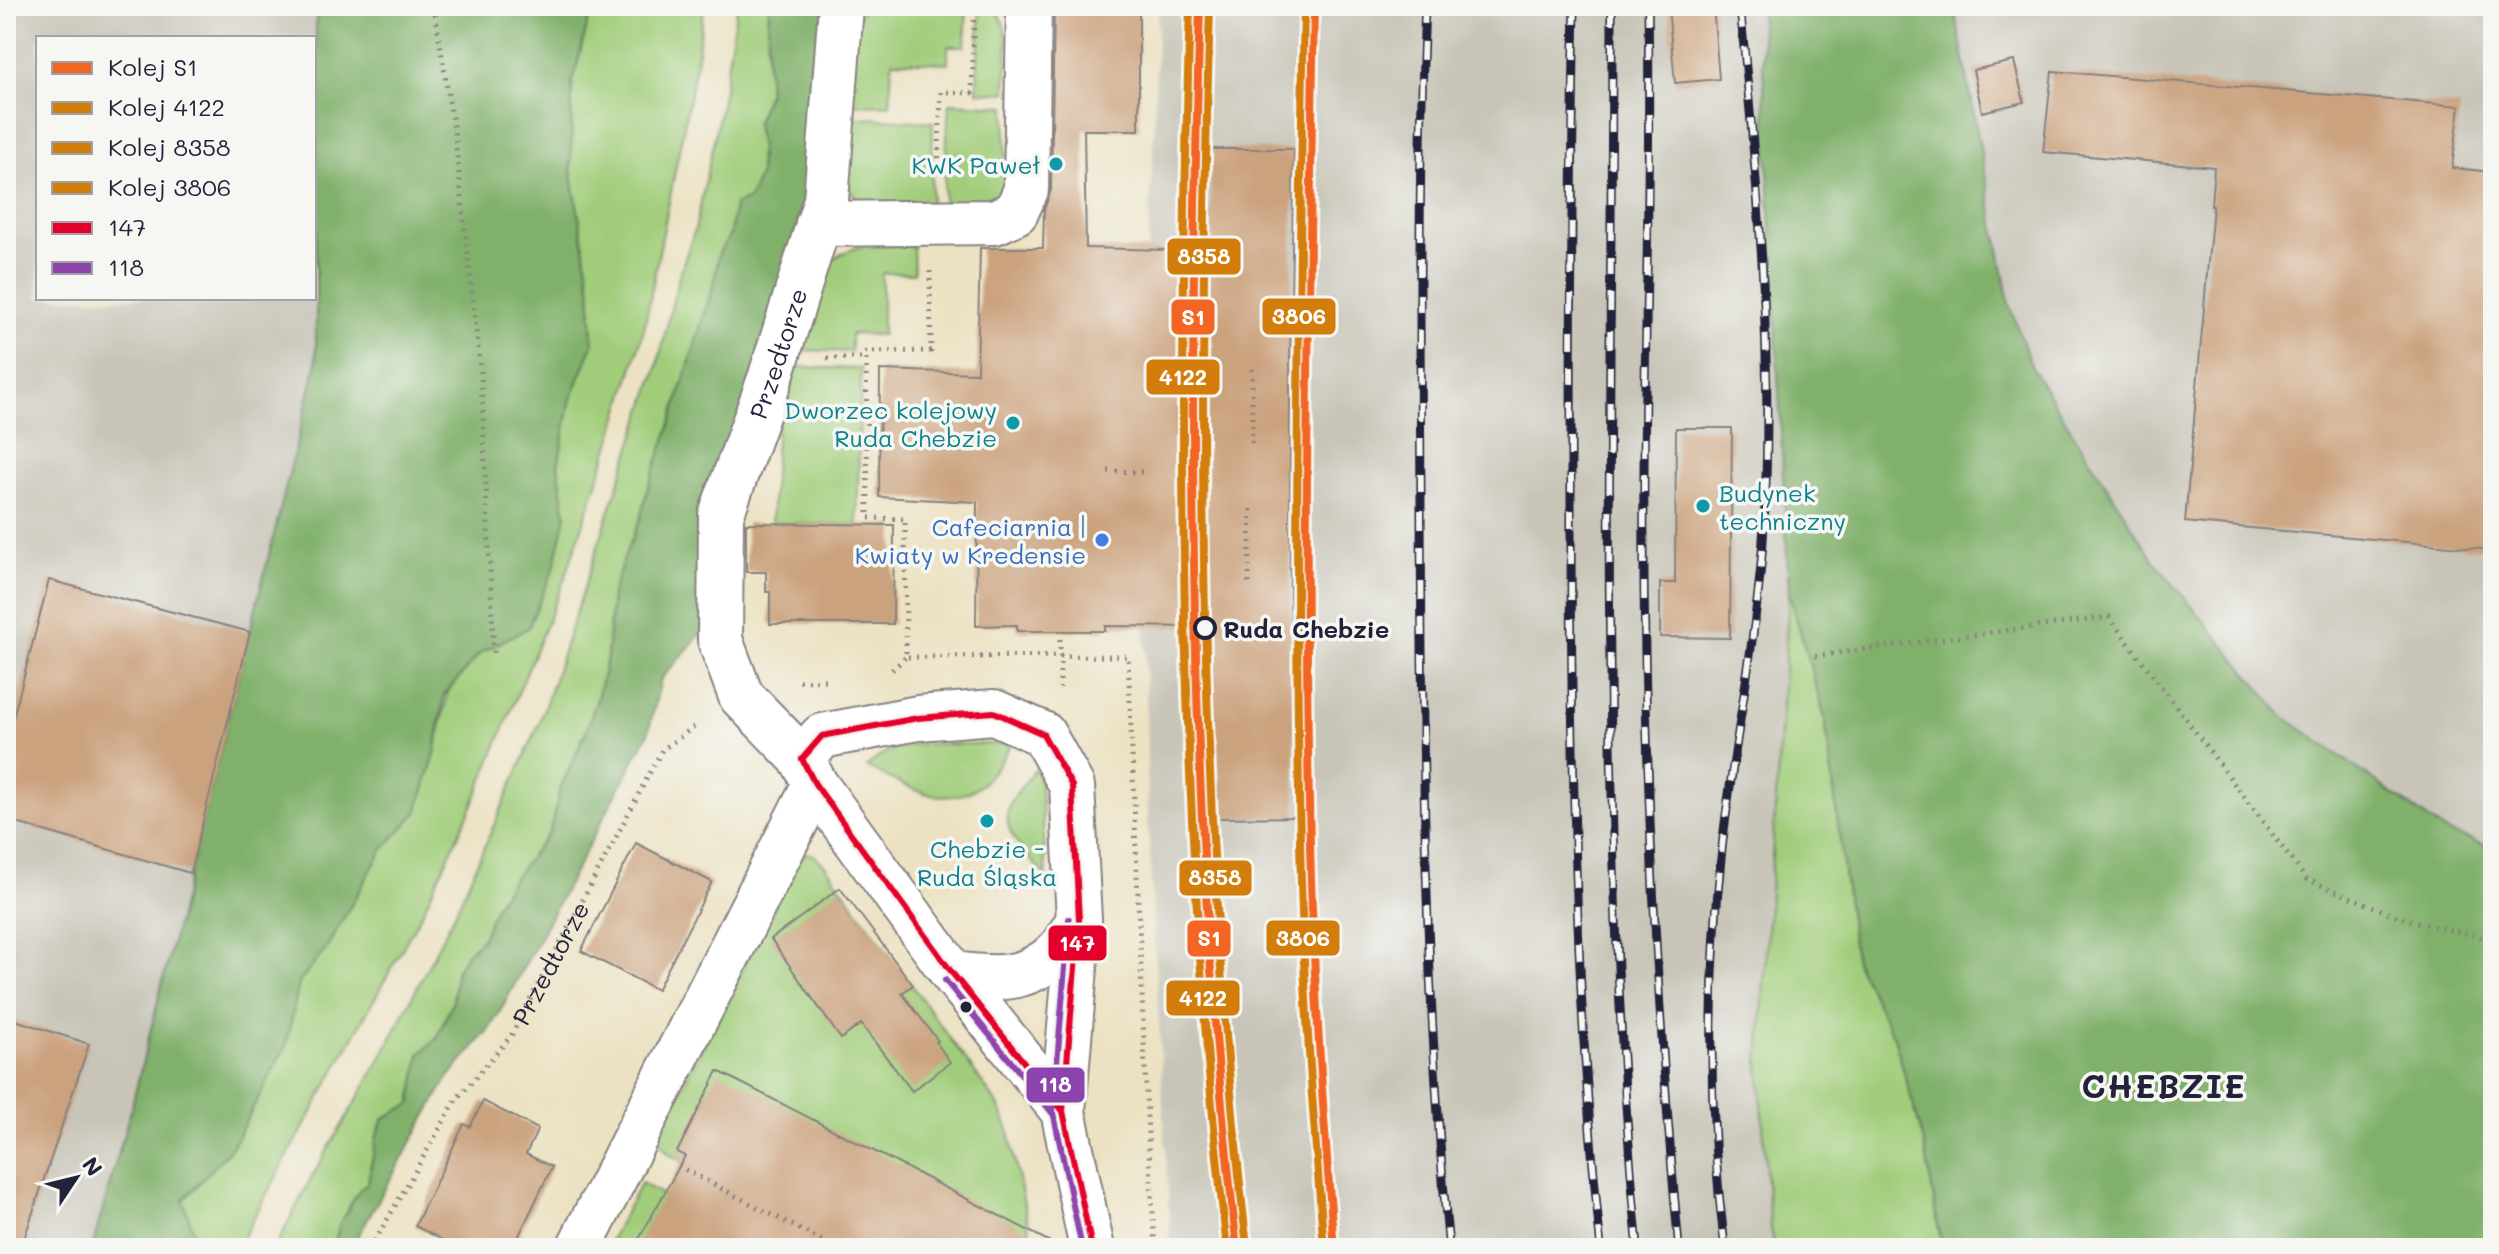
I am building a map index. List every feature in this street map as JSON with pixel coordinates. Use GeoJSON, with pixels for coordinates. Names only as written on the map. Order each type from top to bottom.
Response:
{"type":"FeatureCollection","features":[{"type":"Feature","properties":{"kind":"street","name":"Przedtorze"},"geometry":{"type":"LineString","coordinates":[[841,6],[826,200],[770,379],[721,515],[720,640],[741,696],[809,772],[953,974],[1063,1111]]}},
{"type":"Feature","properties":{"kind":"street"},"geometry":{"type":"LineString","coordinates":[[818,224],[995,222],[1016,212],[1026,190],[1029,6]]}},
{"type":"Feature","properties":{"kind":"street"},"geometry":{"type":"LineString","coordinates":[[579,1248],[809,772],[822,736],[918,718],[994,712],[1043,734],[1072,786],[1079,920],[1063,1111],[1092,1248]]}},
{"type":"Feature","properties":{"kind":"street"},"geometry":{"type":"LineString","coordinates":[[953,974],[991,979],[1019,976],[1041,965],[1060,950],[1079,920]]}},
{"type":"Feature","properties":{"kind":"path"},"geometry":{"type":"LineString","coordinates":[[434,6],[455,137],[481,374],[494,657]]}},
{"type":"Feature","properties":{"kind":"path"},"geometry":{"type":"LineString","coordinates":[[906,657],[905,519],[868,518],[866,352],[931,351],[930,260],[935,223],[941,92],[972,93],[974,6]]}},
{"type":"Feature","properties":{"kind":"path"},"geometry":{"type":"LineString","coordinates":[[1252,365],[1252,443]]}},
{"type":"Feature","properties":{"kind":"path"},"geometry":{"type":"LineString","coordinates":[[1108,471],[1146,472]]}},
{"type":"Feature","properties":{"kind":"path"},"geometry":{"type":"LineString","coordinates":[[1249,583],[1251,505]]}},
{"type":"Feature","properties":{"kind":"path"},"geometry":{"type":"LineString","coordinates":[[1815,656],[2109,617],[2306,879],[2404,919],[2493,940]]}},
{"type":"Feature","properties":{"kind":"path"},"geometry":{"type":"LineString","coordinates":[[1060,631],[1060,697]]}},
{"type":"Feature","properties":{"kind":"path"},"geometry":{"type":"LineString","coordinates":[[890,672],[906,657],[1128,656],[1155,1248]]}},
{"type":"Feature","properties":{"kind":"path"},"geometry":{"type":"LineString","coordinates":[[741,696],[763,682],[838,680]]}},
{"type":"Feature","properties":{"kind":"path","name":"Przedtorze"},"geometry":{"type":"LineString","coordinates":[[371,1248],[456,1100],[511,1036],[662,750],[741,696]]}},
{"type":"Feature","properties":{"kind":"path"},"geometry":{"type":"LineString","coordinates":[[674,1163],[836,1248]]}},
{"type":"Feature","properties":{"kind":"shaded area"},"geometry":{"type":"Polygon","coordinates":[[[6,6],[316,6],[316,36],[36,36],[36,300],[316,300],[316,366],[133,1101],[92,1248],[6,1248],[6,6]]]}},
{"type":"Feature","properties":{"kind":"shaded area"},"geometry":{"type":"Polygon","coordinates":[[[1158,6],[1760,6],[1789,592],[1759,1062],[1774,1248],[1171,1248],[1148,824],[1145,627],[1148,250],[1158,6]]]}},
{"type":"Feature","properties":{"kind":"shaded area"},"geometry":{"type":"Polygon","coordinates":[[[1954,6],[2493,6],[2493,848],[2445,831],[2282,715],[2154,561],[2032,368],[2009,304],[1954,6]]]}},
{"type":"Feature","properties":{"kind":"green space"},"geometry":{"type":"Polygon","coordinates":[[[316,6],[592,6],[572,85],[571,169],[590,283],[593,344],[570,402],[558,466],[566,516],[554,568],[528,628],[480,653],[444,695],[434,758],[417,812],[383,849],[327,947],[299,983],[286,1046],[232,1147],[183,1200],[199,1248],[92,1248],[133,1101],[316,366],[316,6]]]}},
{"type":"Feature","properties":{"kind":"green space"},"geometry":{"type":"Polygon","coordinates":[[[592,6],[704,6],[696,64],[644,329],[609,447],[565,578],[473,804],[423,911],[237,1248],[199,1248],[183,1201],[232,1147],[286,1046],[299,983],[327,947],[383,849],[417,812],[434,758],[448,691],[480,653],[528,627],[566,516],[558,466],[570,402],[593,344],[590,283],[571,169],[572,85],[592,6]]]}},
{"type":"Feature","properties":{"kind":"green space"},"geometry":{"type":"Polygon","coordinates":[[[737,6],[769,6],[769,91],[756,122],[760,149],[759,176],[749,199],[734,206],[730,235],[719,253],[714,283],[670,426],[640,520],[612,593],[607,657],[597,699],[560,789],[550,831],[509,885],[496,905],[482,939],[467,953],[456,971],[453,1001],[437,1038],[420,1055],[411,1104],[371,1163],[368,1182],[350,1204],[333,1248],[275,1248],[310,1180],[379,1062],[455,913],[539,724],[657,368],[678,279],[696,226],[721,106],[737,6]]]}},
{"type":"Feature","properties":{"kind":"green space"},"geometry":{"type":"Polygon","coordinates":[[[769,6],[825,6],[810,171],[700,635],[661,679],[648,734],[502,1008],[490,1028],[448,1078],[351,1248],[333,1248],[340,1223],[360,1189],[368,1182],[377,1135],[384,1118],[411,1104],[420,1054],[437,1038],[453,1001],[456,971],[467,953],[482,939],[496,905],[509,884],[550,831],[560,789],[586,732],[607,657],[612,593],[640,520],[670,426],[714,283],[719,253],[730,235],[734,205],[749,199],[759,176],[760,149],[756,122],[769,91],[769,6]]]}},
{"type":"Feature","properties":{"kind":"green space"},"geometry":{"type":"Polygon","coordinates":[[[867,6],[967,6],[965,46],[948,46],[948,63],[892,61],[890,105],[845,104],[857,17],[867,6]]]}},
{"type":"Feature","properties":{"kind":"green space"},"geometry":{"type":"Polygon","coordinates":[[[980,6],[993,6],[1004,25],[1006,93],[977,92],[980,6]]]}},
{"type":"Feature","properties":{"kind":"green space"},"geometry":{"type":"Polygon","coordinates":[[[1760,6],[1954,6],[2009,304],[2032,368],[2154,561],[2282,715],[2445,831],[2493,848],[2493,1248],[1942,1248],[1924,1142],[1894,1037],[1855,960],[1825,718],[1789,592],[1760,6]]]}},
{"type":"Feature","properties":{"kind":"green space"},"geometry":{"type":"Polygon","coordinates":[[[949,103],[1006,106],[1005,180],[997,201],[943,207],[949,103]]]}},
{"type":"Feature","properties":{"kind":"green space"},"geometry":{"type":"Polygon","coordinates":[[[844,117],[933,122],[931,204],[858,200],[842,180],[844,117]]]}},
{"type":"Feature","properties":{"kind":"green space"},"geometry":{"type":"Polygon","coordinates":[[[864,246],[913,246],[914,273],[882,273],[882,335],[851,334],[851,352],[800,350],[825,269],[836,257],[864,246]]]}},
{"type":"Feature","properties":{"kind":"green space"},"geometry":{"type":"Polygon","coordinates":[[[795,367],[861,369],[857,525],[771,523],[777,424],[795,367]]]}},
{"type":"Feature","properties":{"kind":"green space"},"geometry":{"type":"Polygon","coordinates":[[[1789,592],[1825,718],[1855,960],[1894,1037],[1924,1142],[1942,1248],[1774,1248],[1759,1062],[1789,592]]]}},
{"type":"Feature","properties":{"kind":"green space"},"geometry":{"type":"Polygon","coordinates":[[[921,744],[1011,745],[986,780],[961,795],[947,797],[920,792],[867,767],[891,750],[921,744]]]}},
{"type":"Feature","properties":{"kind":"green space"},"geometry":{"type":"Polygon","coordinates":[[[1035,769],[1041,784],[1046,877],[1016,842],[1008,822],[1012,800],[1035,769]]]}},
{"type":"Feature","properties":{"kind":"green space"},"geometry":{"type":"Polygon","coordinates":[[[806,853],[814,855],[825,865],[998,1105],[1008,1127],[1033,1248],[851,1248],[669,1154],[656,1137],[797,863],[806,853]]]}},
{"type":"Feature","properties":{"kind":"green space"},"geometry":{"type":"Polygon","coordinates":[[[641,1183],[763,1248],[606,1248],[641,1183]]]}},
{"type":"Feature","properties":{"kind":"building"},"geometry":{"type":"Polygon","coordinates":[[[1054,6],[1139,6],[1139,130],[1084,130],[1086,248],[1210,251],[1211,149],[1294,149],[1290,589],[1296,817],[1214,818],[1210,627],[1105,626],[1105,631],[1017,631],[1017,625],[976,626],[977,502],[879,497],[880,370],[977,373],[980,248],[1043,248],[1044,210],[1051,190],[1054,6]]]}},
{"type":"Feature","properties":{"kind":"building"},"geometry":{"type":"Polygon","coordinates":[[[1668,6],[1713,6],[1719,79],[1675,83],[1668,6]]]}},
{"type":"Feature","properties":{"kind":"building"},"geometry":{"type":"Polygon","coordinates":[[[2014,61],[2024,102],[1982,112],[1973,70],[2014,61]]]}},
{"type":"Feature","properties":{"kind":"building"},"geometry":{"type":"Polygon","coordinates":[[[2052,71],[2460,106],[2452,168],[2493,172],[2493,550],[2185,522],[2214,167],[2043,152],[2052,71]]]}},
{"type":"Feature","properties":{"kind":"building","name":"Budynek techniczny"},"geometry":{"type":"Polygon","coordinates":[[[1676,428],[1732,428],[1730,638],[1660,637],[1660,583],[1675,583],[1676,428]]]}},
{"type":"Feature","properties":{"kind":"building"},"geometry":{"type":"Polygon","coordinates":[[[746,523],[894,525],[893,624],[770,624],[770,592],[766,592],[766,572],[746,572],[746,523]]]}},
{"type":"Feature","properties":{"kind":"building"},"geometry":{"type":"Polygon","coordinates":[[[49,580],[250,632],[190,873],[6,820],[6,745],[49,580]]]}},
{"type":"Feature","properties":{"kind":"building"},"geometry":{"type":"Polygon","coordinates":[[[636,843],[712,882],[657,990],[581,951],[636,843]]]}},
{"type":"Feature","properties":{"kind":"building"},"geometry":{"type":"Polygon","coordinates":[[[840,888],[913,985],[902,993],[950,1062],[912,1091],[861,1024],[841,1039],[771,939],[840,888]]]}},
{"type":"Feature","properties":{"kind":"building"},"geometry":{"type":"Polygon","coordinates":[[[6,1017],[89,1044],[21,1248],[6,1248],[6,1017]]]}},
{"type":"Feature","properties":{"kind":"building"},"geometry":{"type":"Polygon","coordinates":[[[718,1071],[1062,1248],[634,1248],[685,1156],[677,1152],[718,1071]]]}},
{"type":"Feature","properties":{"kind":"building"},"geometry":{"type":"Polygon","coordinates":[[[483,1101],[538,1129],[526,1154],[552,1167],[513,1248],[459,1248],[415,1226],[464,1124],[470,1127],[483,1101]]]}},
{"type":"Feature","properties":{"kind":"railway"},"geometry":{"type":"LineString","coordinates":[[1425,6],[1420,256],[1424,784],[1435,1063],[1449,1248]]}},
{"type":"Feature","properties":{"kind":"railway"},"geometry":{"type":"LineString","coordinates":[[1575,6],[1571,381],[1574,784],[1585,1063],[1601,1248]]}},
{"type":"Feature","properties":{"kind":"railway"},"geometry":{"type":"LineString","coordinates":[[1612,6],[1609,472],[1612,783],[1625,1093],[1638,1248]]}},
{"type":"Feature","properties":{"kind":"railway"},"geometry":{"type":"LineString","coordinates":[[1648,6],[1645,668],[1657,958],[1679,1248]]}},
{"type":"Feature","properties":{"kind":"railway"},"geometry":{"type":"LineString","coordinates":[[1725,1248],[1713,1098],[1714,948],[1722,848],[1761,565],[1767,460],[1762,265],[1740,6]]}},
{"type":"Feature","properties":{"kind":"rail line","name":"4122"},"geometry":{"type":"LineString","coordinates":[[1190,6],[1183,317],[1185,628],[1199,938],[1227,1248]]}},
{"type":"Feature","properties":{"kind":"rail line","name":"S1"},"geometry":{"type":"LineString","coordinates":[[1200,6],[1193,317],[1195,628],[1209,938],[1237,1248]]}},
{"type":"Feature","properties":{"kind":"rail line","name":"8358"},"geometry":{"type":"LineString","coordinates":[[1210,6],[1203,317],[1205,627],[1219,937],[1247,1247]]}},
{"type":"Feature","properties":{"kind":"rail line","name":"3806"},"geometry":{"type":"LineString","coordinates":[[1304,6],[1297,662],[1304,972],[1324,1248]]}},
{"type":"Feature","properties":{"kind":"rail line","name":"S1"},"geometry":{"type":"LineString","coordinates":[[1314,6],[1307,443],[1308,771],[1315,972],[1334,1248]]}},
{"type":"Feature","properties":{"kind":"transit line","name":"147"},"geometry":{"type":"LineString","coordinates":[[994,712],[1043,734],[1072,786],[1079,920],[1063,1111],[953,974],[815,784],[802,759],[822,736],[918,718],[994,712]]}},
{"type":"Feature","properties":{"kind":"transit line","name":"118"},"geometry":{"type":"LineString","coordinates":[[1069,919],[1053,1111],[1082,1248]]}},
{"type":"Feature","properties":{"kind":"transit line","name":"118"},"geometry":{"type":"LineString","coordinates":[[945,980],[1054,1115],[1061,1148]]}},
{"type":"Feature","properties":{"kind":"transit line","name":"147"},"geometry":{"type":"LineString","coordinates":[[1063,1111],[1092,1248]]}},
{"type":"Feature","properties":{"kind":"place","name":"KWK Paweł"},"geometry":{"type":"Point","coordinates":[1056,164]}},
{"type":"Feature","properties":{"kind":"place","name":"Dworzec kolejowy Ruda Chebzie"},"geometry":{"type":"Point","coordinates":[1013,423]}},
{"type":"Feature","properties":{"kind":"place","name":"Budynek techniczny"},"geometry":{"type":"Point","coordinates":[1703,506]}},
{"type":"Feature","properties":{"kind":"place","name":"Cafeciarnia | Kwiaty w Kredensie"},"geometry":{"type":"Point","coordinates":[1102,540]}},
{"type":"Feature","properties":{"kind":"place","name":"Ruda Chebzie"},"geometry":{"type":"Point","coordinates":[1205,628]}},
{"type":"Feature","properties":{"kind":"place","name":"Chebzie - Ruda Śląska"},"geometry":{"type":"Point","coordinates":[987,821]}},
{"type":"Feature","properties":{"kind":"district","name":"CHEBZIE"},"geometry":{"type":"Point","coordinates":[2164,1085]}}]}
